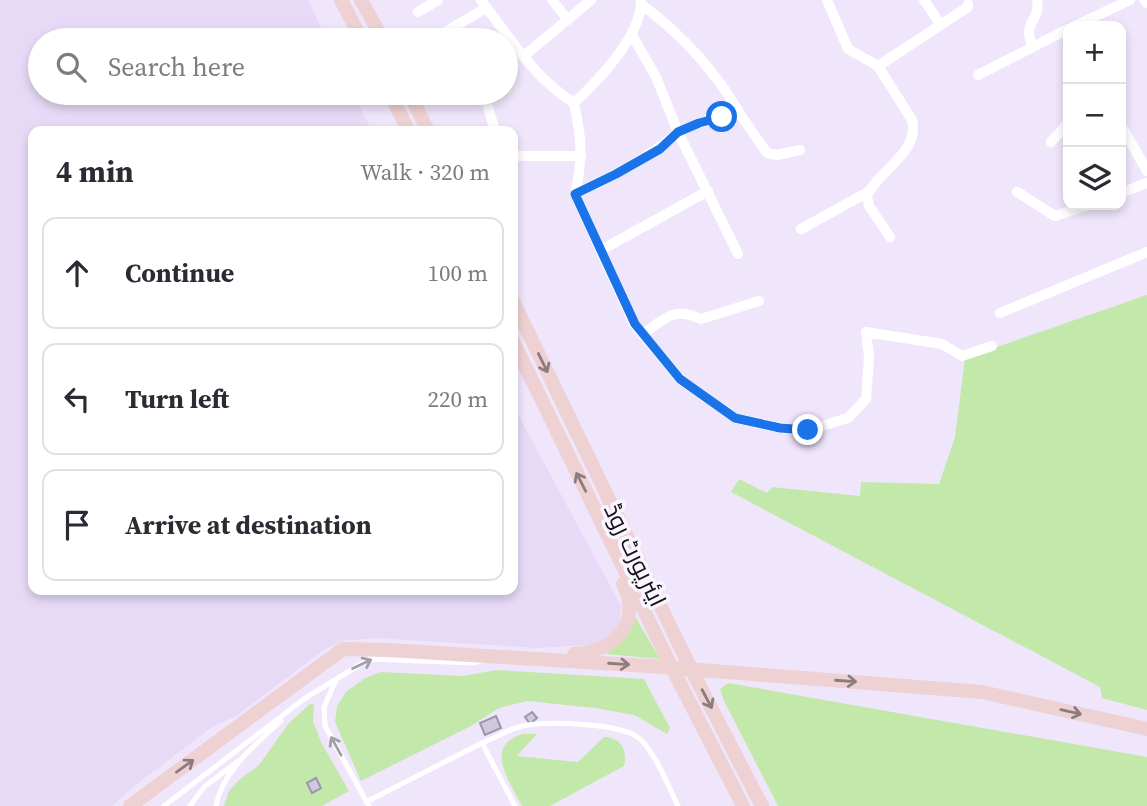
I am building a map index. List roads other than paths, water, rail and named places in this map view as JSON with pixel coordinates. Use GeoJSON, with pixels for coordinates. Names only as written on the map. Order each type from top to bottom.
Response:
{"type":"FeatureCollection","features":[{"type":"Feature","properties":{"kind":"main road"},"geometry":{"type":"LineString","coordinates":[[341,0],[356,28]]}},
{"type":"Feature","properties":{"kind":"main road"},"geometry":{"type":"LineString","coordinates":[[361,0],[376,28]]}},
{"type":"Feature","properties":{"kind":"main road"},"geometry":{"type":"LineString","coordinates":[[395,105],[406,126]]}},
{"type":"Feature","properties":{"kind":"main road"},"geometry":{"type":"LineString","coordinates":[[415,105],[426,126]]}},
{"type":"Feature","properties":{"kind":"main road","name":"ایئرپورٹ روڈ"},"geometry":{"type":"LineString","coordinates":[[518,311],[691,669],[762,806]]}},
{"type":"Feature","properties":{"kind":"main road","name":"ایئرپورٹ روڈ"},"geometry":{"type":"LineString","coordinates":[[518,351],[671,668],[743,806]]}},
{"type":"Feature","properties":{"kind":"main road"},"geometry":{"type":"LineString","coordinates":[[523,658],[597,651],[613,642],[621,632],[629,612],[629,599],[615,568],[611,541]]}},
{"type":"Feature","properties":{"kind":"main road"},"geometry":{"type":"LineString","coordinates":[[130,806],[343,649],[691,669],[982,692],[1147,729]]}},
{"type":"Feature","properties":{"kind":"street"},"geometry":{"type":"LineString","coordinates":[[418,12],[438,0]]}},
{"type":"Feature","properties":{"kind":"street"},"geometry":{"type":"LineString","coordinates":[[552,0],[568,20]]}},
{"type":"Feature","properties":{"kind":"street"},"geometry":{"type":"LineString","coordinates":[[524,56],[591,0]]}},
{"type":"Feature","properties":{"kind":"street"},"geometry":{"type":"LineString","coordinates":[[801,229],[849,205],[869,191],[911,144],[914,128],[912,120],[877,66],[848,49],[827,0]]}},
{"type":"Feature","properties":{"kind":"street"},"geometry":{"type":"LineString","coordinates":[[924,0],[940,25]]}},
{"type":"Feature","properties":{"kind":"street"},"geometry":{"type":"LineString","coordinates":[[1033,47],[1028,36],[1036,14],[1037,0]]}},
{"type":"Feature","properties":{"kind":"street"},"geometry":{"type":"LineString","coordinates":[[1087,21],[1130,0]]}},
{"type":"Feature","properties":{"kind":"street"},"geometry":{"type":"LineString","coordinates":[[574,103],[594,84],[632,35],[641,2],[712,70],[767,153],[777,155],[800,150]]}},
{"type":"Feature","properties":{"kind":"street"},"geometry":{"type":"LineString","coordinates":[[450,28],[484,4],[502,28]]}},
{"type":"Feature","properties":{"kind":"street"},"geometry":{"type":"LineString","coordinates":[[877,66],[968,7],[968,4]]}},
{"type":"Feature","properties":{"kind":"street"},"geometry":{"type":"LineString","coordinates":[[978,75],[1063,33]]}},
{"type":"Feature","properties":{"kind":"street"},"geometry":{"type":"LineString","coordinates":[[632,35],[656,77],[678,132],[738,254]]}},
{"type":"Feature","properties":{"kind":"street"},"geometry":{"type":"LineString","coordinates":[[518,48],[558,93],[574,103],[580,130],[581,156],[575,194],[635,324],[680,379],[735,418],[780,428],[808,430],[848,418],[866,399],[869,357],[866,332],[942,344],[962,356],[992,346]]}},
{"type":"Feature","properties":{"kind":"street"},"geometry":{"type":"LineString","coordinates":[[487,105],[494,126]]}},
{"type":"Feature","properties":{"kind":"street"},"geometry":{"type":"LineString","coordinates":[[575,194],[660,149],[678,132],[699,123],[740,114]]}},
{"type":"Feature","properties":{"kind":"street"},"geometry":{"type":"LineString","coordinates":[[1051,142],[1063,129]]}},
{"type":"Feature","properties":{"kind":"street"},"geometry":{"type":"LineString","coordinates":[[1126,134],[1147,171]]}},
{"type":"Feature","properties":{"kind":"street"},"geometry":{"type":"LineString","coordinates":[[518,156],[581,156]]}},
{"type":"Feature","properties":{"kind":"street"},"geometry":{"type":"LineString","coordinates":[[1126,192],[1146,187]]}},
{"type":"Feature","properties":{"kind":"street"},"geometry":{"type":"LineString","coordinates":[[601,250],[708,191]]}},
{"type":"Feature","properties":{"kind":"street"},"geometry":{"type":"LineString","coordinates":[[869,191],[869,206],[890,237]]}},
{"type":"Feature","properties":{"kind":"street"},"geometry":{"type":"LineString","coordinates":[[1017,192],[1055,216],[1072,210]]}},
{"type":"Feature","properties":{"kind":"street"},"geometry":{"type":"LineString","coordinates":[[1000,313],[1147,252]]}},
{"type":"Feature","properties":{"kind":"street"},"geometry":{"type":"LineString","coordinates":[[643,334],[675,312],[686,312],[701,319],[759,301]]}},
{"type":"Feature","properties":{"kind":"lane"},"geometry":{"type":"LineString","coordinates":[[166,806],[304,699],[369,659],[474,663],[493,656]]}},
{"type":"Feature","properties":{"kind":"lane"},"geometry":{"type":"LineString","coordinates":[[337,678],[324,707],[325,726],[368,804],[482,743],[522,726],[565,723],[601,726],[636,736],[653,757],[678,806]]}},
{"type":"Feature","properties":{"kind":"lane"},"geometry":{"type":"LineString","coordinates":[[190,806],[204,787],[245,755],[304,699]]}},
{"type":"Feature","properties":{"kind":"lane"},"geometry":{"type":"LineString","coordinates":[[482,743],[515,806]]}},
{"type":"Feature","properties":{"kind":"lane"},"geometry":{"type":"LineString","coordinates":[[216,806],[223,784],[245,755]]}}]}
